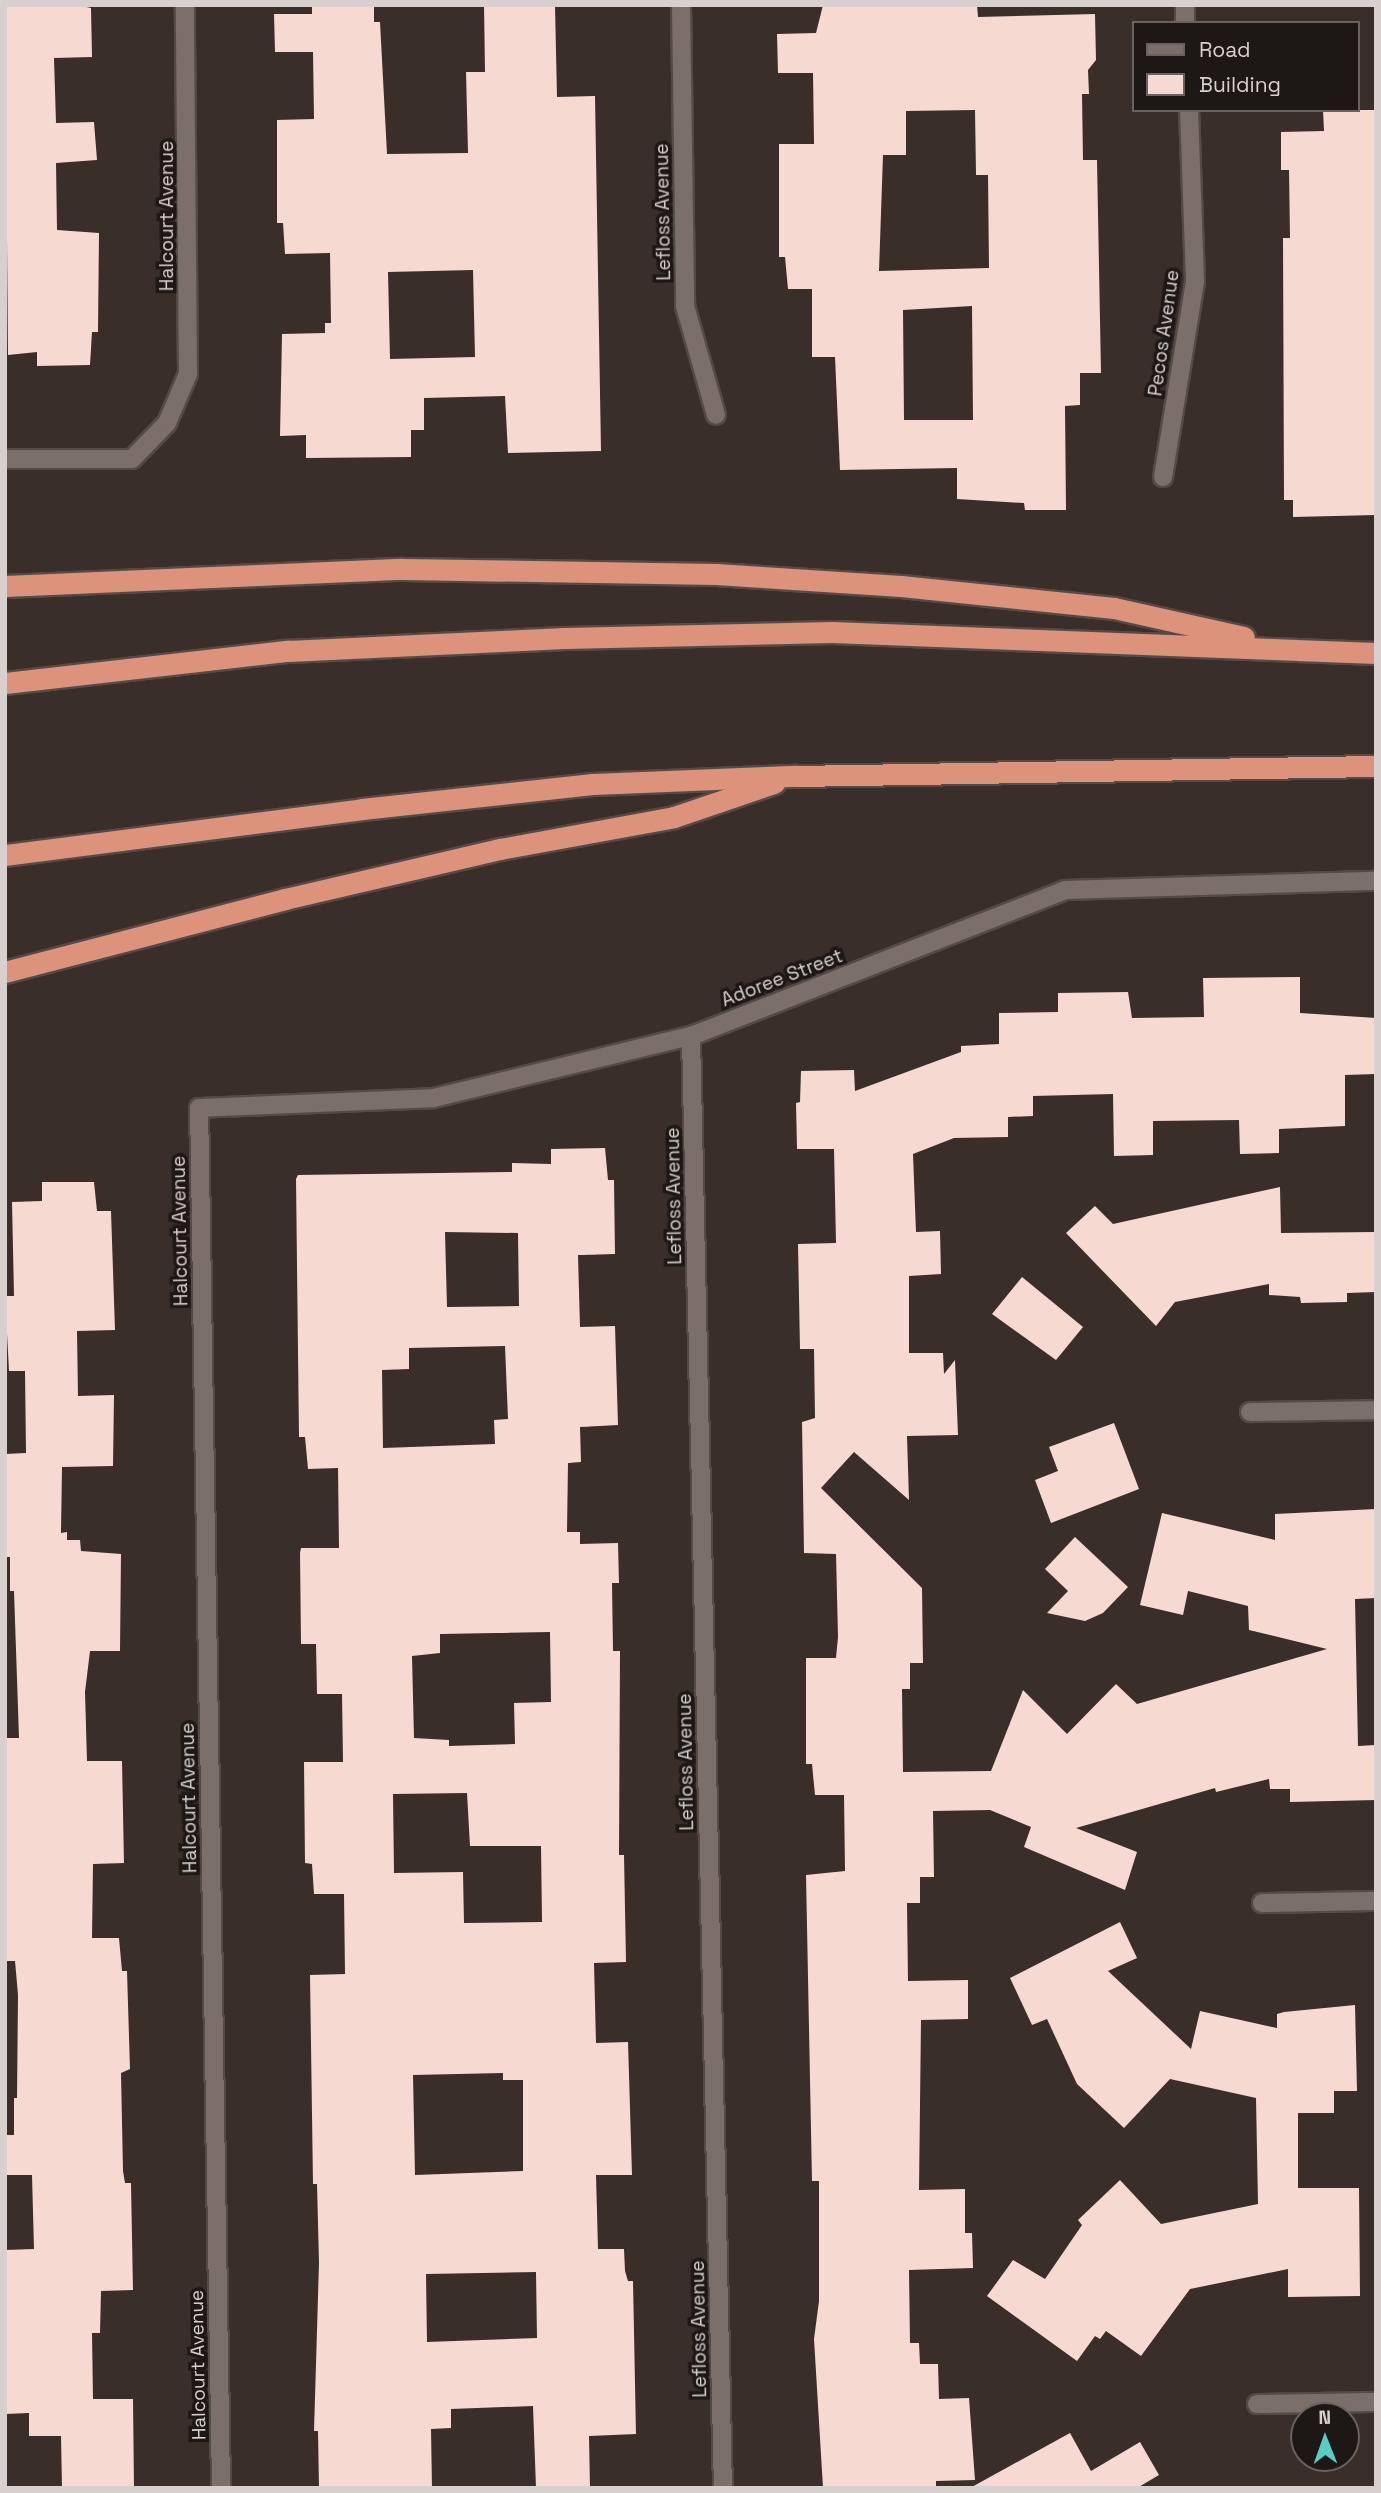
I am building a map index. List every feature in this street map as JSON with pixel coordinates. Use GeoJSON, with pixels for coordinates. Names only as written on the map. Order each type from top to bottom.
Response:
{"type":"FeatureCollection","features":[{"type":"Feature","properties":{"kind":"highway"},"geometry":{"type":"LineString","coordinates":[[5,586],[402,569],[716,574],[901,586],[1114,608],[1297,649]]}},
{"type":"Feature","properties":{"kind":"highway"},"geometry":{"type":"LineString","coordinates":[[5,682],[288,651],[591,637],[832,632],[1376,653]]}},
{"type":"Feature","properties":{"kind":"highway"},"geometry":{"type":"LineString","coordinates":[[5,855],[362,808],[593,784],[796,776],[1376,766]]}},
{"type":"Feature","properties":{"kind":"highway"},"geometry":{"type":"LineString","coordinates":[[5,972],[379,877],[674,817],[796,776]]}},
{"type":"Feature","properties":{"kind":"street","name":"Halcourt Avenue"},"geometry":{"type":"LineString","coordinates":[[5,459],[132,458],[167,423],[188,374],[185,5]]}},
{"type":"Feature","properties":{"kind":"street","name":"Lefloss Avenue"},"geometry":{"type":"LineString","coordinates":[[681,5],[685,306],[716,415]]}},
{"type":"Feature","properties":{"kind":"street","name":"Pecos Avenue"},"geometry":{"type":"LineString","coordinates":[[1163,477],[1195,281],[1189,112]]}},
{"type":"Feature","properties":{"kind":"street","name":"Adoree Street"},"geometry":{"type":"LineString","coordinates":[[199,1108],[434,1098],[691,1036],[1065,890],[1376,881]]}},
{"type":"Feature","properties":{"kind":"street","name":"Lefloss Avenue"},"geometry":{"type":"LineString","coordinates":[[691,1036],[723,2488]]}},
{"type":"Feature","properties":{"kind":"street","name":"Halcourt Avenue"},"geometry":{"type":"LineString","coordinates":[[199,1108],[222,2488]]}},
{"type":"Feature","properties":{"kind":"street"},"geometry":{"type":"LineString","coordinates":[[1250,1412],[1376,1410]]}},
{"type":"Feature","properties":{"kind":"street"},"geometry":{"type":"LineString","coordinates":[[1262,1903],[1376,1901]]}},
{"type":"Feature","properties":{"kind":"street"},"geometry":{"type":"LineString","coordinates":[[1257,2403],[1376,2402]]}},
{"type":"Feature","properties":{"kind":"building"},"geometry":{"type":"Polygon","coordinates":[[[77,5],[91,8],[92,57],[54,58],[56,123],[94,122],[97,160],[56,163],[57,230],[99,233],[98,332],[92,332],[90,365],[37,366],[37,352],[8,355],[5,6],[77,5]]]}},
{"type":"Feature","properties":{"kind":"building"},"geometry":{"type":"Polygon","coordinates":[[[312,5],[374,5],[374,22],[380,22],[387,154],[468,153],[466,72],[485,72],[484,5],[555,5],[557,97],[595,96],[601,451],[508,453],[505,396],[424,398],[424,430],[411,430],[411,457],[306,458],[306,435],[280,436],[282,334],[325,333],[325,323],[331,323],[330,253],[285,254],[283,223],[277,223],[277,120],[314,119],[313,52],[275,52],[274,14],[312,14],[312,5]],[[473,270],[388,272],[390,359],[475,357],[473,270]]]}},
{"type":"Feature","properties":{"kind":"building"},"geometry":{"type":"Polygon","coordinates":[[[823,5],[977,5],[978,17],[1095,14],[1096,60],[1088,70],[1089,94],[1082,94],[1083,160],[1097,160],[1101,373],[1080,373],[1080,405],[1065,406],[1066,510],[1025,510],[1024,503],[957,499],[957,468],[840,470],[835,357],[812,357],[812,289],[788,289],[785,257],[779,257],[779,144],[814,144],[813,73],[778,73],[777,34],[816,33],[823,5]],[[975,110],[906,111],[906,155],[883,155],[879,271],[989,268],[988,175],[976,175],[975,110]],[[972,306],[903,310],[904,420],[973,420],[972,306]]]}},
{"type":"Feature","properties":{"kind":"building"},"geometry":{"type":"Polygon","coordinates":[[[1376,110],[1376,515],[1293,517],[1293,500],[1284,500],[1283,238],[1290,238],[1289,170],[1281,170],[1281,132],[1324,131],[1323,112],[1376,110]]]}},
{"type":"Feature","properties":{"kind":"building"},"geometry":{"type":"Polygon","coordinates":[[[1300,977],[1300,1013],[1376,1018],[1376,1074],[1345,1075],[1345,1126],[1279,1129],[1279,1153],[1240,1154],[1239,1120],[1153,1121],[1153,1155],[1114,1156],[1113,1094],[1033,1096],[1033,1116],[1008,1117],[1008,1137],[954,1138],[913,1154],[916,1232],[940,1231],[941,1274],[909,1276],[909,1353],[943,1353],[944,1374],[955,1360],[958,1435],[907,1436],[909,1500],[854,1452],[821,1488],[922,1588],[923,1663],[910,1663],[910,1689],[902,1689],[903,1772],[991,1771],[1023,1690],[1067,1734],[1116,1684],[1137,1704],[1327,1649],[1249,1630],[1248,1606],[1188,1591],[1183,1615],[1140,1605],[1162,1513],[1275,1540],[1275,1514],[1376,1509],[1376,1598],[1355,1599],[1358,1746],[1376,1745],[1376,1800],[1290,1802],[1290,1789],[1270,1789],[1269,1779],[1216,1792],[1215,1788],[1076,1828],[1137,1852],[1125,1890],[1024,1847],[1031,1827],[990,1810],[933,1811],[934,1877],[920,1877],[920,1903],[907,1903],[908,1981],[968,1980],[968,2019],[921,2020],[919,2190],[965,2189],[965,2233],[972,2233],[973,2268],[909,2270],[910,2343],[919,2343],[920,2364],[938,2364],[939,2399],[969,2398],[975,2480],[936,2481],[936,2488],[823,2488],[814,2339],[819,2301],[819,2181],[812,2181],[806,1875],[845,1871],[844,1795],[815,1795],[812,1764],[806,1764],[806,1658],[836,1658],[838,1637],[836,1554],[804,1553],[802,1422],[815,1418],[814,1349],[800,1349],[798,1244],[836,1243],[834,1149],[797,1149],[796,1103],[800,1102],[801,1071],[854,1070],[855,1091],[961,1052],[961,1046],[999,1044],[999,1013],[1058,1012],[1058,993],[1128,992],[1132,1018],[1204,1017],[1203,978],[1300,977]]]}},
{"type":"Feature","properties":{"kind":"building"},"geometry":{"type":"Polygon","coordinates":[[[605,1148],[608,1180],[614,1180],[615,1254],[578,1255],[580,1327],[615,1326],[618,1425],[580,1427],[581,1462],[568,1463],[567,1532],[580,1532],[580,1544],[618,1543],[619,1583],[612,1583],[613,1651],[620,1651],[619,1855],[624,1855],[626,1962],[594,1963],[596,2043],[628,2042],[632,2175],[596,2175],[598,2249],[624,2249],[625,2271],[628,2281],[633,2281],[636,2434],[589,2436],[590,2488],[536,2488],[533,2406],[451,2409],[451,2428],[431,2429],[432,2488],[319,2488],[318,2431],[314,2431],[319,2263],[317,2184],[313,2184],[310,1975],[345,1974],[344,1894],[314,1894],[312,1864],[305,1863],[304,1762],[343,1762],[342,1694],[317,1694],[316,1644],[301,1644],[301,1548],[339,1548],[338,1468],[308,1469],[305,1437],[299,1437],[296,1179],[298,1175],[512,1172],[512,1163],[551,1164],[551,1149],[605,1148]],[[445,1232],[447,1307],[519,1306],[518,1233],[445,1232]],[[505,1346],[409,1348],[409,1369],[382,1370],[383,1448],[495,1444],[494,1420],[508,1419],[505,1346]],[[550,1632],[440,1634],[440,1653],[412,1656],[414,1738],[449,1740],[449,1746],[515,1744],[514,1703],[551,1702],[550,1632]],[[467,1793],[393,1794],[394,1873],[463,1872],[464,1923],[542,1922],[541,1846],[470,1846],[467,1793]],[[503,2073],[413,2075],[415,2175],[523,2171],[523,2080],[503,2080],[503,2073]],[[536,2272],[426,2274],[427,2342],[537,2338],[536,2272]]]}},
{"type":"Feature","properties":{"kind":"building"},"geometry":{"type":"Polygon","coordinates":[[[42,1182],[94,1182],[97,1211],[111,1211],[115,1330],[77,1331],[78,1396],[114,1395],[113,1466],[62,1467],[61,1533],[67,1532],[67,1540],[80,1540],[81,1551],[121,1554],[120,1651],[90,1651],[85,1692],[87,1761],[122,1761],[124,1863],[93,1864],[92,1938],[119,1938],[122,1971],[127,1971],[130,2069],[121,2073],[123,2171],[125,2183],[131,2183],[133,2290],[101,2291],[100,2333],[92,2333],[93,2399],[133,2399],[134,2488],[62,2488],[61,2436],[29,2436],[29,2413],[5,2414],[5,2250],[34,2249],[32,2175],[5,2175],[5,2135],[14,2135],[14,2098],[17,2098],[18,1995],[15,1961],[5,1961],[5,1738],[19,1738],[14,1591],[10,1591],[10,1557],[5,1557],[5,1454],[26,1453],[25,1371],[9,1371],[5,1296],[14,1296],[12,1202],[42,1201],[42,1182]]]}},
{"type":"Feature","properties":{"kind":"building"},"geometry":{"type":"Polygon","coordinates":[[[1280,1187],[1281,1233],[1376,1232],[1376,1292],[1347,1293],[1347,1302],[1301,1303],[1300,1297],[1269,1295],[1269,1284],[1175,1302],[1156,1326],[1066,1233],[1095,1206],[1113,1224],[1280,1187]]]}},
{"type":"Feature","properties":{"kind":"building"},"geometry":{"type":"Polygon","coordinates":[[[1022,1277],[1083,1327],[1056,1360],[992,1314],[1022,1277]]]}},
{"type":"Feature","properties":{"kind":"building"},"geometry":{"type":"Polygon","coordinates":[[[1114,1423],[1139,1489],[1051,1523],[1035,1480],[1058,1471],[1049,1447],[1114,1423]]]}},
{"type":"Feature","properties":{"kind":"building"},"geometry":{"type":"Polygon","coordinates":[[[1075,1537],[1128,1587],[1103,1613],[1085,1621],[1047,1613],[1068,1591],[1045,1569],[1075,1537]]]}},
{"type":"Feature","properties":{"kind":"building"},"geometry":{"type":"Polygon","coordinates":[[[1120,1922],[1137,1958],[1108,1971],[1191,2049],[1200,2011],[1277,2028],[1277,2014],[1355,2005],[1357,2091],[1334,2091],[1334,2113],[1298,2113],[1298,2188],[1359,2188],[1360,2296],[1288,2297],[1288,2269],[1190,2289],[1141,2356],[1106,2331],[1100,2339],[1095,2336],[1077,2361],[987,2296],[1013,2260],[1045,2279],[1082,2225],[1078,2220],[1120,2180],[1161,2224],[1258,2204],[1256,2098],[1170,2079],[1124,2128],[1077,2084],[1047,2019],[1032,2025],[1010,1978],[1120,1922]]]}},
{"type":"Feature","properties":{"kind":"building"},"geometry":{"type":"Polygon","coordinates":[[[1070,2433],[1091,2471],[1140,2442],[1159,2475],[1137,2488],[970,2488],[1070,2433]]]}}]}
